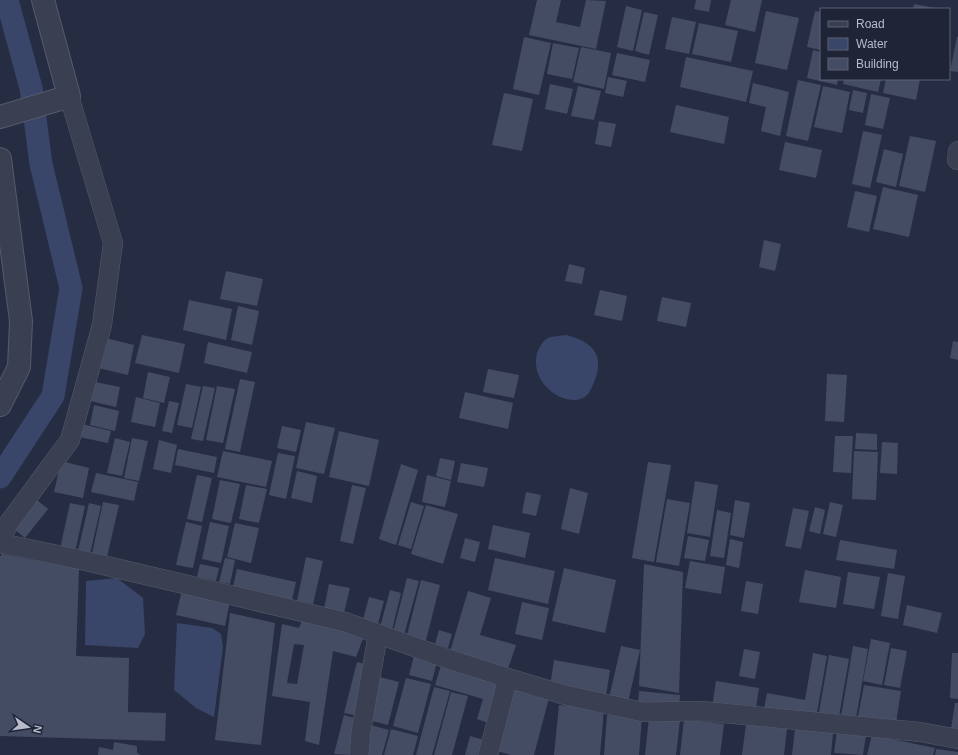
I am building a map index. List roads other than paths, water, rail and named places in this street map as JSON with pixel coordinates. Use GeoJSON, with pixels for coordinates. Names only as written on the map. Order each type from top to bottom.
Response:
{"type":"FeatureCollection","features":[{"type":"Feature","properties":{"kind":"street"},"geometry":{"type":"LineString","coordinates":[[42,0],[68,96],[113,243],[102,325],[70,440],[8,524],[0,544],[77,559],[345,622],[448,659],[508,678],[565,695],[643,712],[702,711],[920,732],[958,739]]}},
{"type":"Feature","properties":{"kind":"street"},"geometry":{"type":"LineString","coordinates":[[0,117],[68,96]]}},
{"type":"Feature","properties":{"kind":"street"},"geometry":{"type":"LineString","coordinates":[[0,159],[21,321],[19,367],[0,404]]}},
{"type":"Feature","properties":{"kind":"street"},"geometry":{"type":"LineString","coordinates":[[359,755],[361,732],[378,634]]}},
{"type":"Feature","properties":{"kind":"street"},"geometry":{"type":"LineString","coordinates":[[488,755],[508,678]]}},
{"type":"Feature","properties":{"kind":"water"},"geometry":{"type":"Polygon","coordinates":[[[566,335],[577,338],[592,348],[598,362],[598,371],[590,391],[584,397],[575,400],[566,399],[547,387],[540,378],[536,366],[537,353],[544,340],[550,337],[566,335]]]}},
{"type":"Feature","properties":{"kind":"water"},"geometry":{"type":"Polygon","coordinates":[[[117,578],[143,598],[145,634],[138,648],[85,645],[86,581],[117,578]]]}},
{"type":"Feature","properties":{"kind":"water"},"geometry":{"type":"Polygon","coordinates":[[[177,623],[212,628],[221,634],[223,647],[214,717],[196,708],[174,690],[177,623]]]}},
{"type":"Feature","properties":{"kind":"waterway"},"geometry":{"type":"LineString","coordinates":[[0,477],[53,396],[71,288],[41,164],[31,88],[7,0]]}}]}
